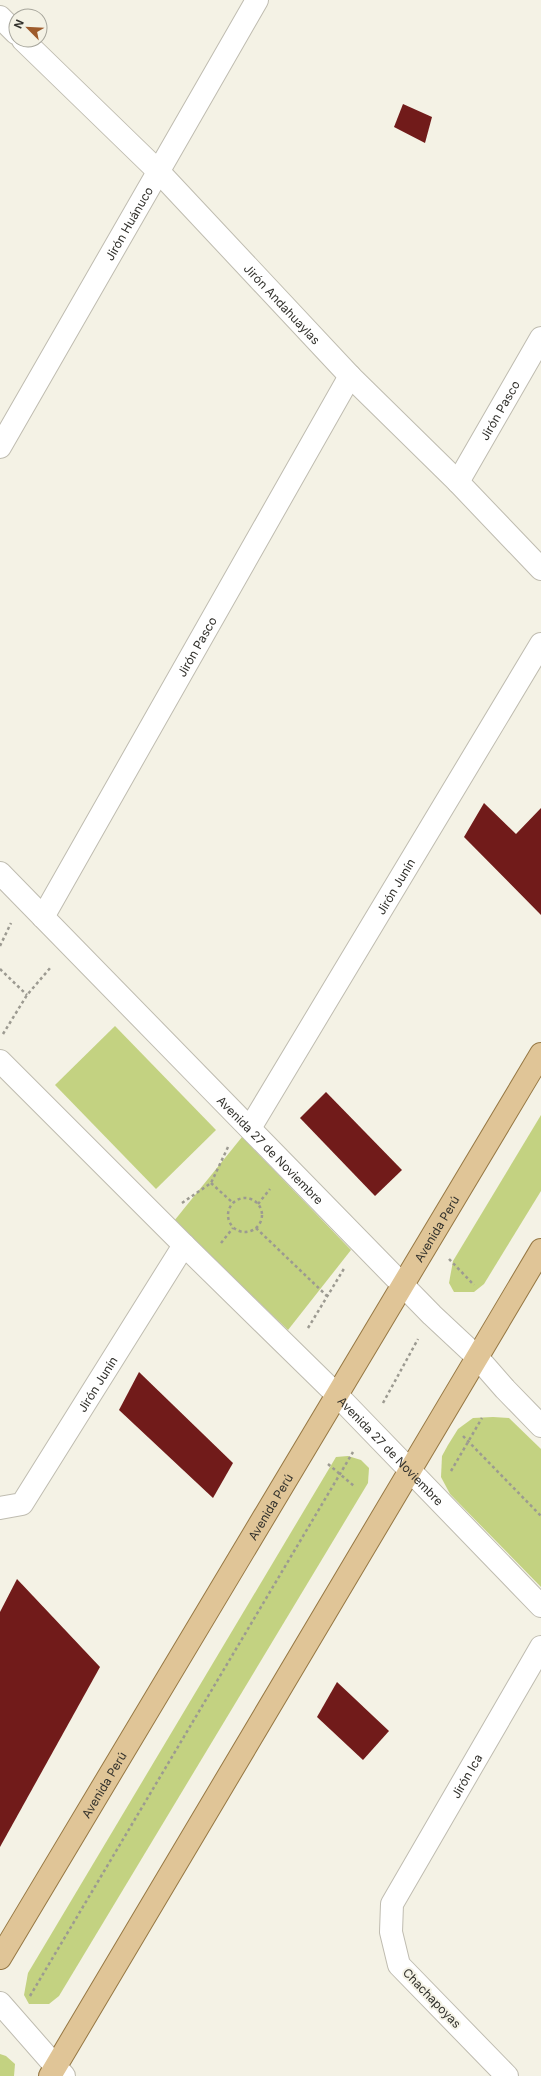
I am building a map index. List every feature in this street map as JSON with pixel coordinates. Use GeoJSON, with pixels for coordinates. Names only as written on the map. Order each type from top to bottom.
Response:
{"type":"FeatureCollection","features":[{"type":"Feature","properties":{"kind":"main road","name":"Avenida Perú"},"geometry":{"type":"LineString","coordinates":[[0,1958],[541,1054]]}},
{"type":"Feature","properties":{"kind":"main road"},"geometry":{"type":"LineString","coordinates":[[57,2073],[443,1414],[541,1250]]}},
{"type":"Feature","properties":{"kind":"street","name":"Jirón Huánuco"},"geometry":{"type":"LineString","coordinates":[[0,447],[257,0]]}},
{"type":"Feature","properties":{"kind":"street"},"geometry":{"type":"LineString","coordinates":[[0,17],[8,25]]}},
{"type":"Feature","properties":{"kind":"street","name":"Jirón Andahuaylas"},"geometry":{"type":"LineString","coordinates":[[31,48],[159,172],[350,376],[458,482],[541,569]]}},
{"type":"Feature","properties":{"kind":"street","name":"Jirón Pasco"},"geometry":{"type":"LineString","coordinates":[[458,482],[541,338]]}},
{"type":"Feature","properties":{"kind":"street","name":"Jirón Pasco"},"geometry":{"type":"LineString","coordinates":[[43,917],[350,376]]}},
{"type":"Feature","properties":{"kind":"street","name":"Jirón Junín"},"geometry":{"type":"LineString","coordinates":[[245,1124],[541,644]]}},
{"type":"Feature","properties":{"kind":"street","name":"Avenida 27 de Noviembre"},"geometry":{"type":"LineString","coordinates":[[0,873],[245,1124],[404,1284],[432,1315],[477,1357],[505,1389],[541,1426]]}},
{"type":"Feature","properties":{"kind":"street","name":"Avenida 27 de Noviembre"},"geometry":{"type":"LineString","coordinates":[[0,1060],[184,1245],[337,1395],[541,1606]]}},
{"type":"Feature","properties":{"kind":"street","name":"Jirón Junín"},"geometry":{"type":"LineString","coordinates":[[0,1508],[22,1504],[184,1245]]}},
{"type":"Feature","properties":{"kind":"street","name":"Jirón Ica"},"geometry":{"type":"LineString","coordinates":[[392,1904],[541,1647]]}},
{"type":"Feature","properties":{"kind":"street","name":"Chachapoyas"},"geometry":{"type":"LineString","coordinates":[[392,1904],[391,1932],[399,1965],[507,2076]]}},
{"type":"Feature","properties":{"kind":"street"},"geometry":{"type":"LineString","coordinates":[[0,2003],[16,2020],[57,2073]]}},
{"type":"Feature","properties":{"kind":"path"},"geometry":{"type":"LineString","coordinates":[[0,1040],[27,995],[71,945]]}},
{"type":"Feature","properties":{"kind":"path"},"geometry":{"type":"LineString","coordinates":[[0,969],[27,995]]}},
{"type":"Feature","properties":{"kind":"path"},"geometry":{"type":"LineString","coordinates":[[159,1220],[211,1183],[245,1124]]}},
{"type":"Feature","properties":{"kind":"path"},"geometry":{"type":"LineString","coordinates":[[211,1183],[233,1203]]}},
{"type":"Feature","properties":{"kind":"path"},"geometry":{"type":"LineString","coordinates":[[241,1198],[250,1199],[258,1204],[262,1212],[261,1221],[256,1228],[248,1232],[241,1232],[234,1228],[228,1220],[228,1211],[233,1203],[241,1198]]}},
{"type":"Feature","properties":{"kind":"path"},"geometry":{"type":"LineString","coordinates":[[256,1228],[327,1296]]}},
{"type":"Feature","properties":{"kind":"path"},"geometry":{"type":"LineString","coordinates":[[446,1256],[474,1285]]}},
{"type":"Feature","properties":{"kind":"path"},"geometry":{"type":"LineString","coordinates":[[307,1330],[347,1263]]}},
{"type":"Feature","properties":{"kind":"path"},"geometry":{"type":"LineString","coordinates":[[16,2020],[340,1473],[369,1429],[432,1315]]}},
{"type":"Feature","properties":{"kind":"path"},"geometry":{"type":"LineString","coordinates":[[443,1414],[468,1442],[541,1516]]}},
{"type":"Feature","properties":{"kind":"path"},"geometry":{"type":"LineString","coordinates":[[449,1474],[482,1418]]}},
{"type":"Feature","properties":{"kind":"path"},"geometry":{"type":"LineString","coordinates":[[325,1462],[354,1486]]}},
{"type":"Feature","properties":{"kind":"green space"},"geometry":{"type":"Polygon","coordinates":[[[115,1026],[216,1130],[156,1189],[55,1085],[115,1026]]]}},
{"type":"Feature","properties":{"kind":"green space"},"geometry":{"type":"Polygon","coordinates":[[[541,1115],[541,1191],[484,1284],[474,1292],[454,1292],[449,1283],[453,1261],[541,1115]]]}},
{"type":"Feature","properties":{"kind":"green space"},"geometry":{"type":"Polygon","coordinates":[[[242,1137],[351,1250],[288,1330],[174,1221],[242,1137]]]}},
{"type":"Feature","properties":{"kind":"green space"},"geometry":{"type":"Polygon","coordinates":[[[473,1418],[509,1418],[541,1449],[541,1587],[450,1494],[441,1477],[442,1456],[458,1429],[473,1418]]]}},
{"type":"Feature","properties":{"kind":"green space"},"geometry":{"type":"Polygon","coordinates":[[[348,1456],[361,1460],[369,1468],[368,1483],[59,1996],[49,2004],[29,2004],[24,1995],[28,1973],[336,1457],[348,1456]]]}},
{"type":"Feature","properties":{"kind":"green space"},"geometry":{"type":"Polygon","coordinates":[[[0,2054],[6,2056],[15,2064],[14,2076],[0,2076],[0,2054]]]}},
{"type":"Feature","properties":{"kind":"building"},"geometry":{"type":"Polygon","coordinates":[[[403,104],[432,117],[425,143],[394,127],[403,104]]]}},
{"type":"Feature","properties":{"kind":"building"},"geometry":{"type":"Polygon","coordinates":[[[484,803],[516,834],[541,808],[541,915],[464,837],[484,803]]]}},
{"type":"Feature","properties":{"kind":"building"},"geometry":{"type":"Polygon","coordinates":[[[326,1092],[402,1170],[375,1196],[300,1118],[326,1092]]]}},
{"type":"Feature","properties":{"kind":"building"},"geometry":{"type":"Polygon","coordinates":[[[139,1372],[233,1463],[213,1498],[119,1410],[139,1372]]]}},
{"type":"Feature","properties":{"kind":"building"},"geometry":{"type":"Polygon","coordinates":[[[17,1579],[100,1667],[0,1847],[0,1612],[17,1579]]]}},
{"type":"Feature","properties":{"kind":"building"},"geometry":{"type":"Polygon","coordinates":[[[337,1682],[389,1731],[363,1760],[317,1717],[337,1682]]]}}]}
